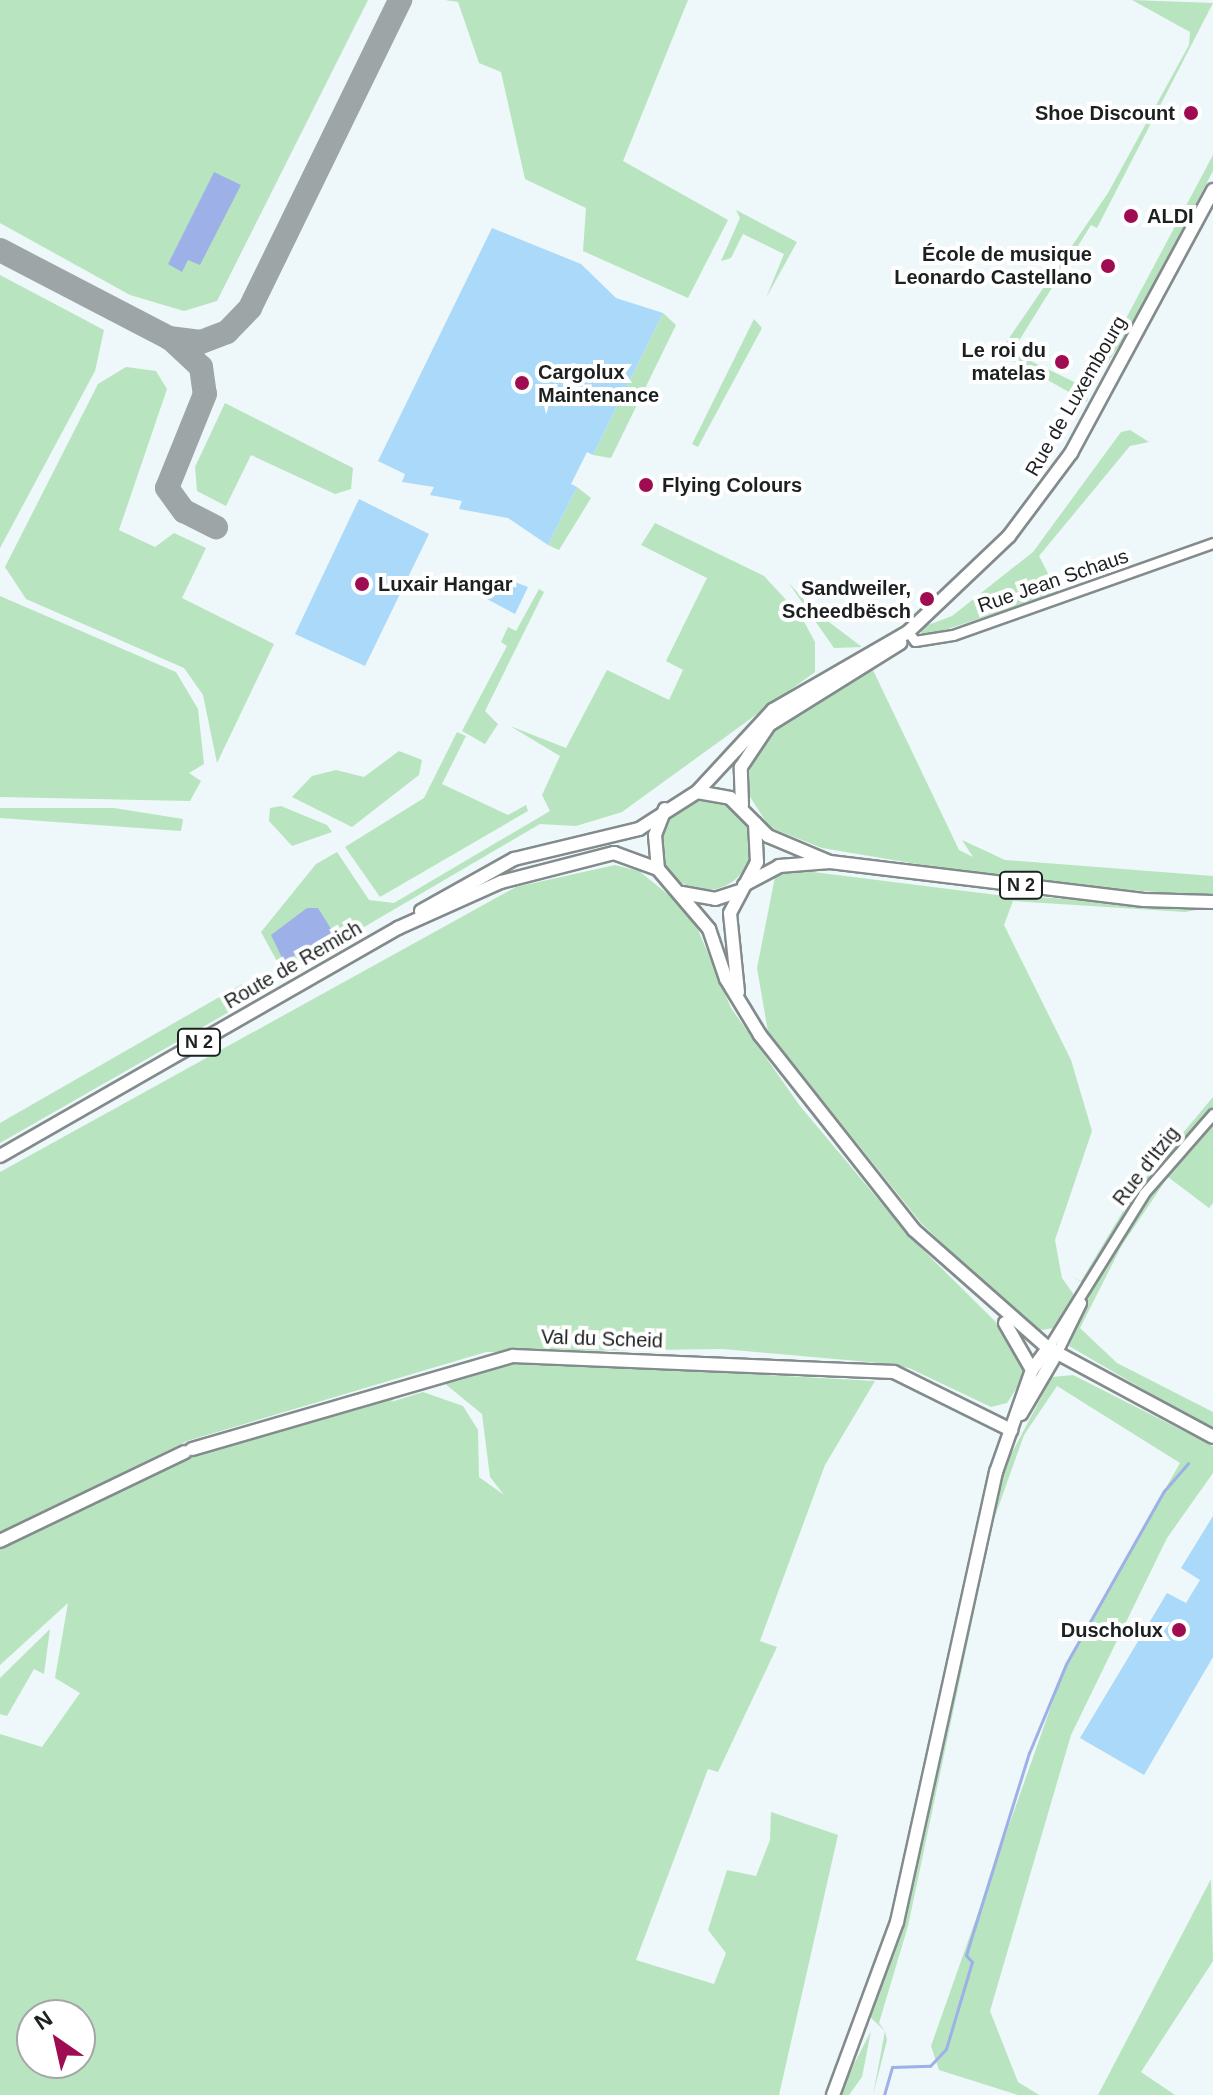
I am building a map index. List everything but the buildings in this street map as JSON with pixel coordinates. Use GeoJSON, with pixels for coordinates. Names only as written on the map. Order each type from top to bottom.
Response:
{"type":"FeatureCollection","features":[{"type":"Feature","properties":{"kind":"main road","name":"Rue de Luxembourg"},"geometry":{"type":"LineString","coordinates":[[742,805],[741,767],[769,725],[866,670],[1009,536],[1071,453],[1213,190]]}},
{"type":"Feature","properties":{"kind":"main road","name":"Rue de Luxembourg"},"geometry":{"type":"LineString","coordinates":[[697,792],[773,710],[908,632]]}},
{"type":"Feature","properties":{"kind":"main road"},"geometry":{"type":"LineString","coordinates":[[769,725],[828,684],[833,673]]}},
{"type":"Feature","properties":{"kind":"main road"},"geometry":{"type":"LineString","coordinates":[[741,1003],[730,956],[742,888],[759,849],[755,821],[742,805],[697,792],[665,809],[655,835],[658,869],[682,893],[709,929],[741,1003],[855,1159],[1024,1346],[1032,1370]]}},
{"type":"Feature","properties":{"kind":"main road","name":"Route de Remich"},"geometry":{"type":"LineString","coordinates":[[0,1156],[514,859],[639,829],[665,809]]}},
{"type":"Feature","properties":{"kind":"main road","name":"N 2"},"geometry":{"type":"LineString","coordinates":[[755,821],[768,836],[830,862]]}},
{"type":"Feature","properties":{"kind":"main road","name":"Route de Remich"},"geometry":{"type":"LineString","coordinates":[[398,928],[547,865],[614,853],[658,869]]}},
{"type":"Feature","properties":{"kind":"main road","name":"N 2"},"geometry":{"type":"LineString","coordinates":[[742,888],[779,866],[830,862],[1144,900],[1213,902]]}},
{"type":"Feature","properties":{"kind":"main road"},"geometry":{"type":"LineString","coordinates":[[682,893],[715,899],[742,888]]}},
{"type":"Feature","properties":{"kind":"main road"},"geometry":{"type":"LineString","coordinates":[[982,1296],[1029,1335],[1074,1365],[1213,1437]]}},
{"type":"Feature","properties":{"kind":"main road"},"geometry":{"type":"LineString","coordinates":[[833,2095],[897,1922],[978,1539],[1032,1370],[1052,1351]]}},
{"type":"Feature","properties":{"kind":"main road"},"geometry":{"type":"LineString","coordinates":[[1011,1430],[1045,1377],[1052,1351]]}},
{"type":"Feature","properties":{"kind":"main road","name":"Val du Scheid"},"geometry":{"type":"LineString","coordinates":[[0,1541],[188,1450],[513,1356],[894,1372],[1011,1430]]}},
{"type":"Feature","properties":{"kind":"main road"},"geometry":{"type":"LineString","coordinates":[[1045,1377],[1074,1365]]}},
{"type":"Feature","properties":{"kind":"street","name":"Rue Jean Schaus"},"geometry":{"type":"LineString","coordinates":[[908,632],[915,641],[953,635],[1213,543]]}},
{"type":"Feature","properties":{"kind":"street","name":"Rue d'Itzig"},"geometry":{"type":"LineString","coordinates":[[1052,1351],[1063,1323],[1111,1244],[1213,1114]]}},
{"type":"Feature","properties":{"kind":"street","name":"Rue d'Itzig"},"geometry":{"type":"LineString","coordinates":[[1052,1351],[1111,1244]]}},
{"type":"Feature","properties":{"kind":"street"},"geometry":{"type":"LineString","coordinates":[[1029,1335],[1063,1323]]}},
{"type":"Feature","properties":{"kind":"green space"},"geometry":{"type":"Polygon","coordinates":[[[0,0],[368,0],[217,301],[184,311],[130,295],[0,223],[0,0]]]}},
{"type":"Feature","properties":{"kind":"green space"},"geometry":{"type":"Polygon","coordinates":[[[445,0],[688,0],[623,161],[728,220],[688,298],[583,251],[586,208],[525,179],[501,72],[479,63],[458,2],[445,0]]]}},
{"type":"Feature","properties":{"kind":"green space"},"geometry":{"type":"Polygon","coordinates":[[[1132,0],[1213,3],[1097,228],[1091,225],[1012,352],[1089,389],[1087,402],[999,353],[1108,193],[1189,45],[1190,32],[1132,0]]]}},
{"type":"Feature","properties":{"kind":"green space"},"geometry":{"type":"Polygon","coordinates":[[[1213,155],[1213,171],[1125,338],[1094,381],[1090,369],[1122,326],[1213,155]]]}},
{"type":"Feature","properties":{"kind":"green space"},"geometry":{"type":"Polygon","coordinates":[[[736,210],[797,242],[766,298],[784,254],[743,234],[731,258],[721,261],[740,218],[736,210]]]}},
{"type":"Feature","properties":{"kind":"green space"},"geometry":{"type":"Polygon","coordinates":[[[0,275],[104,330],[95,371],[0,548],[0,275]]]}},
{"type":"Feature","properties":{"kind":"green space"},"geometry":{"type":"Polygon","coordinates":[[[663,313],[676,325],[611,458],[593,455],[663,313]]]}},
{"type":"Feature","properties":{"kind":"green space"},"geometry":{"type":"Polygon","coordinates":[[[754,319],[762,328],[698,447],[692,444],[754,319]]]}},
{"type":"Feature","properties":{"kind":"green space"},"geometry":{"type":"Polygon","coordinates":[[[126,367],[156,371],[167,389],[119,530],[155,547],[174,533],[206,548],[182,598],[274,644],[217,763],[203,695],[184,668],[26,599],[5,567],[98,384],[126,367]]]}},
{"type":"Feature","properties":{"kind":"green space"},"geometry":{"type":"Polygon","coordinates":[[[225,403],[353,468],[351,489],[335,494],[251,455],[226,506],[197,491],[195,467],[225,403]]]}},
{"type":"Feature","properties":{"kind":"green space"},"geometry":{"type":"Polygon","coordinates":[[[1130,430],[1149,442],[1130,446],[1039,556],[1058,593],[923,637],[920,628],[952,616],[1033,552],[1121,432],[1130,430]]]}},
{"type":"Feature","properties":{"kind":"green space"},"geometry":{"type":"Polygon","coordinates":[[[577,487],[591,498],[559,550],[548,545],[577,487]]]}},
{"type":"Feature","properties":{"kind":"green space"},"geometry":{"type":"Polygon","coordinates":[[[655,523],[764,576],[801,616],[815,642],[815,672],[622,812],[576,826],[540,824],[284,974],[261,932],[316,864],[337,852],[369,900],[394,903],[550,811],[542,795],[560,756],[510,726],[566,748],[607,670],[669,700],[683,670],[666,661],[707,578],[641,545],[655,523]]]}},
{"type":"Feature","properties":{"kind":"green space"},"geometry":{"type":"Polygon","coordinates":[[[788,582],[813,610],[862,647],[834,648],[788,582]]]}},
{"type":"Feature","properties":{"kind":"green space"},"geometry":{"type":"Polygon","coordinates":[[[539,589],[544,592],[485,711],[498,724],[485,744],[462,731],[507,646],[501,642],[508,627],[516,631],[539,589]]]}},
{"type":"Feature","properties":{"kind":"green space"},"geometry":{"type":"Polygon","coordinates":[[[0,596],[176,672],[198,709],[204,764],[189,773],[201,781],[190,801],[0,797],[0,596]]]}},
{"type":"Feature","properties":{"kind":"green space"},"geometry":{"type":"Polygon","coordinates":[[[873,670],[959,850],[973,857],[962,840],[1005,860],[1213,876],[1213,896],[1030,883],[822,848],[769,827],[744,787],[760,740],[873,670]]]}},
{"type":"Feature","properties":{"kind":"green space"},"geometry":{"type":"Polygon","coordinates":[[[457,732],[466,736],[442,784],[508,815],[526,805],[528,811],[380,897],[345,847],[424,798],[457,732]]]}},
{"type":"Feature","properties":{"kind":"green space"},"geometry":{"type":"Polygon","coordinates":[[[399,751],[422,760],[419,775],[352,827],[292,797],[312,776],[336,770],[364,777],[399,751]]]}},
{"type":"Feature","properties":{"kind":"green space"},"geometry":{"type":"Polygon","coordinates":[[[706,798],[732,806],[744,818],[752,844],[744,870],[732,882],[706,890],[680,882],[668,870],[660,844],[668,818],[680,806],[706,798]]]}},
{"type":"Feature","properties":{"kind":"green space"},"geometry":{"type":"Polygon","coordinates":[[[281,806],[327,825],[332,832],[292,846],[269,821],[270,808],[281,806]]]}},
{"type":"Feature","properties":{"kind":"green space"},"geometry":{"type":"Polygon","coordinates":[[[0,808],[114,808],[183,819],[181,831],[0,818],[0,808]]]}},
{"type":"Feature","properties":{"kind":"green space"},"geometry":{"type":"Polygon","coordinates":[[[615,865],[639,871],[691,913],[731,1008],[800,1106],[908,1235],[1016,1342],[1026,1374],[1007,1403],[991,1407],[909,1368],[869,1362],[723,1349],[486,1352],[187,1441],[0,1533],[0,1172],[516,887],[615,865]]]}},
{"type":"Feature","properties":{"kind":"green space"},"geometry":{"type":"Polygon","coordinates":[[[789,869],[997,895],[1213,907],[1185,912],[1013,901],[1004,925],[1071,1060],[1092,1131],[1055,1240],[1062,1278],[1077,1299],[1055,1328],[1040,1330],[1023,1320],[921,1223],[768,1032],[757,968],[776,872],[789,869]]]}},
{"type":"Feature","properties":{"kind":"green space"},"geometry":{"type":"Polygon","coordinates":[[[242,984],[250,1000],[0,1143],[0,1123],[242,984]]]}},
{"type":"Feature","properties":{"kind":"green space"},"geometry":{"type":"Polygon","coordinates":[[[1213,1097],[1213,1203],[1209,1208],[1168,1177],[1122,1245],[1080,1328],[1117,1363],[1213,1412],[1213,1430],[1069,1346],[1107,1252],[1086,1284],[1070,1276],[1081,1281],[1137,1188],[1213,1097]]]}},
{"type":"Feature","properties":{"kind":"green space"},"geometry":{"type":"Polygon","coordinates":[[[518,1361],[875,1381],[825,1465],[760,1641],[777,1647],[718,1772],[708,1769],[636,1960],[714,1984],[726,1953],[708,1930],[727,1870],[756,1876],[770,1840],[771,1812],[838,1835],[779,2095],[0,2095],[0,1734],[42,1747],[80,1693],[55,1678],[68,1603],[0,1665],[0,1548],[203,1449],[406,1388],[391,1402],[423,1392],[463,1406],[478,1430],[479,1477],[504,1495],[490,1477],[482,1414],[444,1383],[518,1361]]]}},
{"type":"Feature","properties":{"kind":"green space"},"geometry":{"type":"Polygon","coordinates":[[[1073,1375],[1213,1446],[1213,1473],[1167,1538],[1071,1735],[990,2011],[1018,2082],[1039,2095],[1018,2095],[939,2070],[931,2046],[1066,1664],[1180,1463],[1057,1386],[1024,1435],[993,1522],[908,1926],[879,2023],[885,2031],[870,2017],[910,1883],[999,1477],[1052,1377],[1073,1375]]]}},
{"type":"Feature","properties":{"kind":"green space"},"geometry":{"type":"Polygon","coordinates":[[[50,1629],[44,1674],[34,1669],[7,1716],[0,1714],[0,1678],[50,1629]]]}},
{"type":"Feature","properties":{"kind":"green space"},"geometry":{"type":"Polygon","coordinates":[[[1211,1879],[1213,1961],[1141,2072],[1175,2095],[1098,2095],[1211,1879]]]}},
{"type":"Feature","properties":{"kind":"green space"},"geometry":{"type":"Polygon","coordinates":[[[871,2031],[862,2077],[849,2095],[838,2095],[871,2031]]]}},
{"type":"Feature","properties":{"kind":"green space"},"geometry":{"type":"Polygon","coordinates":[[[885,2031],[887,2040],[873,2095],[885,2031]]]}},
{"type":"Feature","properties":{"kind":"water"},"geometry":{"type":"Polygon","coordinates":[[[214,172],[241,185],[200,265],[188,260],[182,272],[168,264],[214,172]]]}},
{"type":"Feature","properties":{"kind":"water"},"geometry":{"type":"Polygon","coordinates":[[[307,908],[318,908],[333,932],[284,962],[271,935],[307,908]]]}},
{"type":"Feature","properties":{"kind":"waterway"},"geometry":{"type":"LineString","coordinates":[[884,2095],[892,2067],[930,2066],[946,2049],[972,1962],[966,1955],[1029,1753],[1066,1664],[1164,1491],[1188,1463]]}},
{"type":"Feature","properties":{"kind":"taxiway"},"geometry":{"type":"LineString","coordinates":[[0,250],[169,338],[201,342],[227,332],[250,308],[400,0]]}},
{"type":"Feature","properties":{"kind":"taxiway"},"geometry":{"type":"LineString","coordinates":[[171,339],[201,367],[205,394],[167,488],[184,511],[216,527]]}},
{"type":"Feature","properties":{"kind":"place","name":"Shoe Discount"},"geometry":{"type":"Point","coordinates":[1191,113]}},
{"type":"Feature","properties":{"kind":"place","name":"ALDI"},"geometry":{"type":"Point","coordinates":[1131,216]}},
{"type":"Feature","properties":{"kind":"place","name":"École de musique Leonardo Castellano"},"geometry":{"type":"Point","coordinates":[1108,266]}},
{"type":"Feature","properties":{"kind":"place","name":"Le roi du matelas"},"geometry":{"type":"Point","coordinates":[1062,362]}},
{"type":"Feature","properties":{"kind":"place","name":"Cargolux Maintenance"},"geometry":{"type":"Point","coordinates":[522,383]}},
{"type":"Feature","properties":{"kind":"place","name":"Flying Colours"},"geometry":{"type":"Point","coordinates":[646,485]}},
{"type":"Feature","properties":{"kind":"place","name":"Luxair Hangar"},"geometry":{"type":"Point","coordinates":[362,584]}},
{"type":"Feature","properties":{"kind":"place","name":"Sandweiler, Scheedbësch"},"geometry":{"type":"Point","coordinates":[927,599]}},
{"type":"Feature","properties":{"kind":"place","name":"Duscholux"},"geometry":{"type":"Point","coordinates":[1179,1630]}}]}
